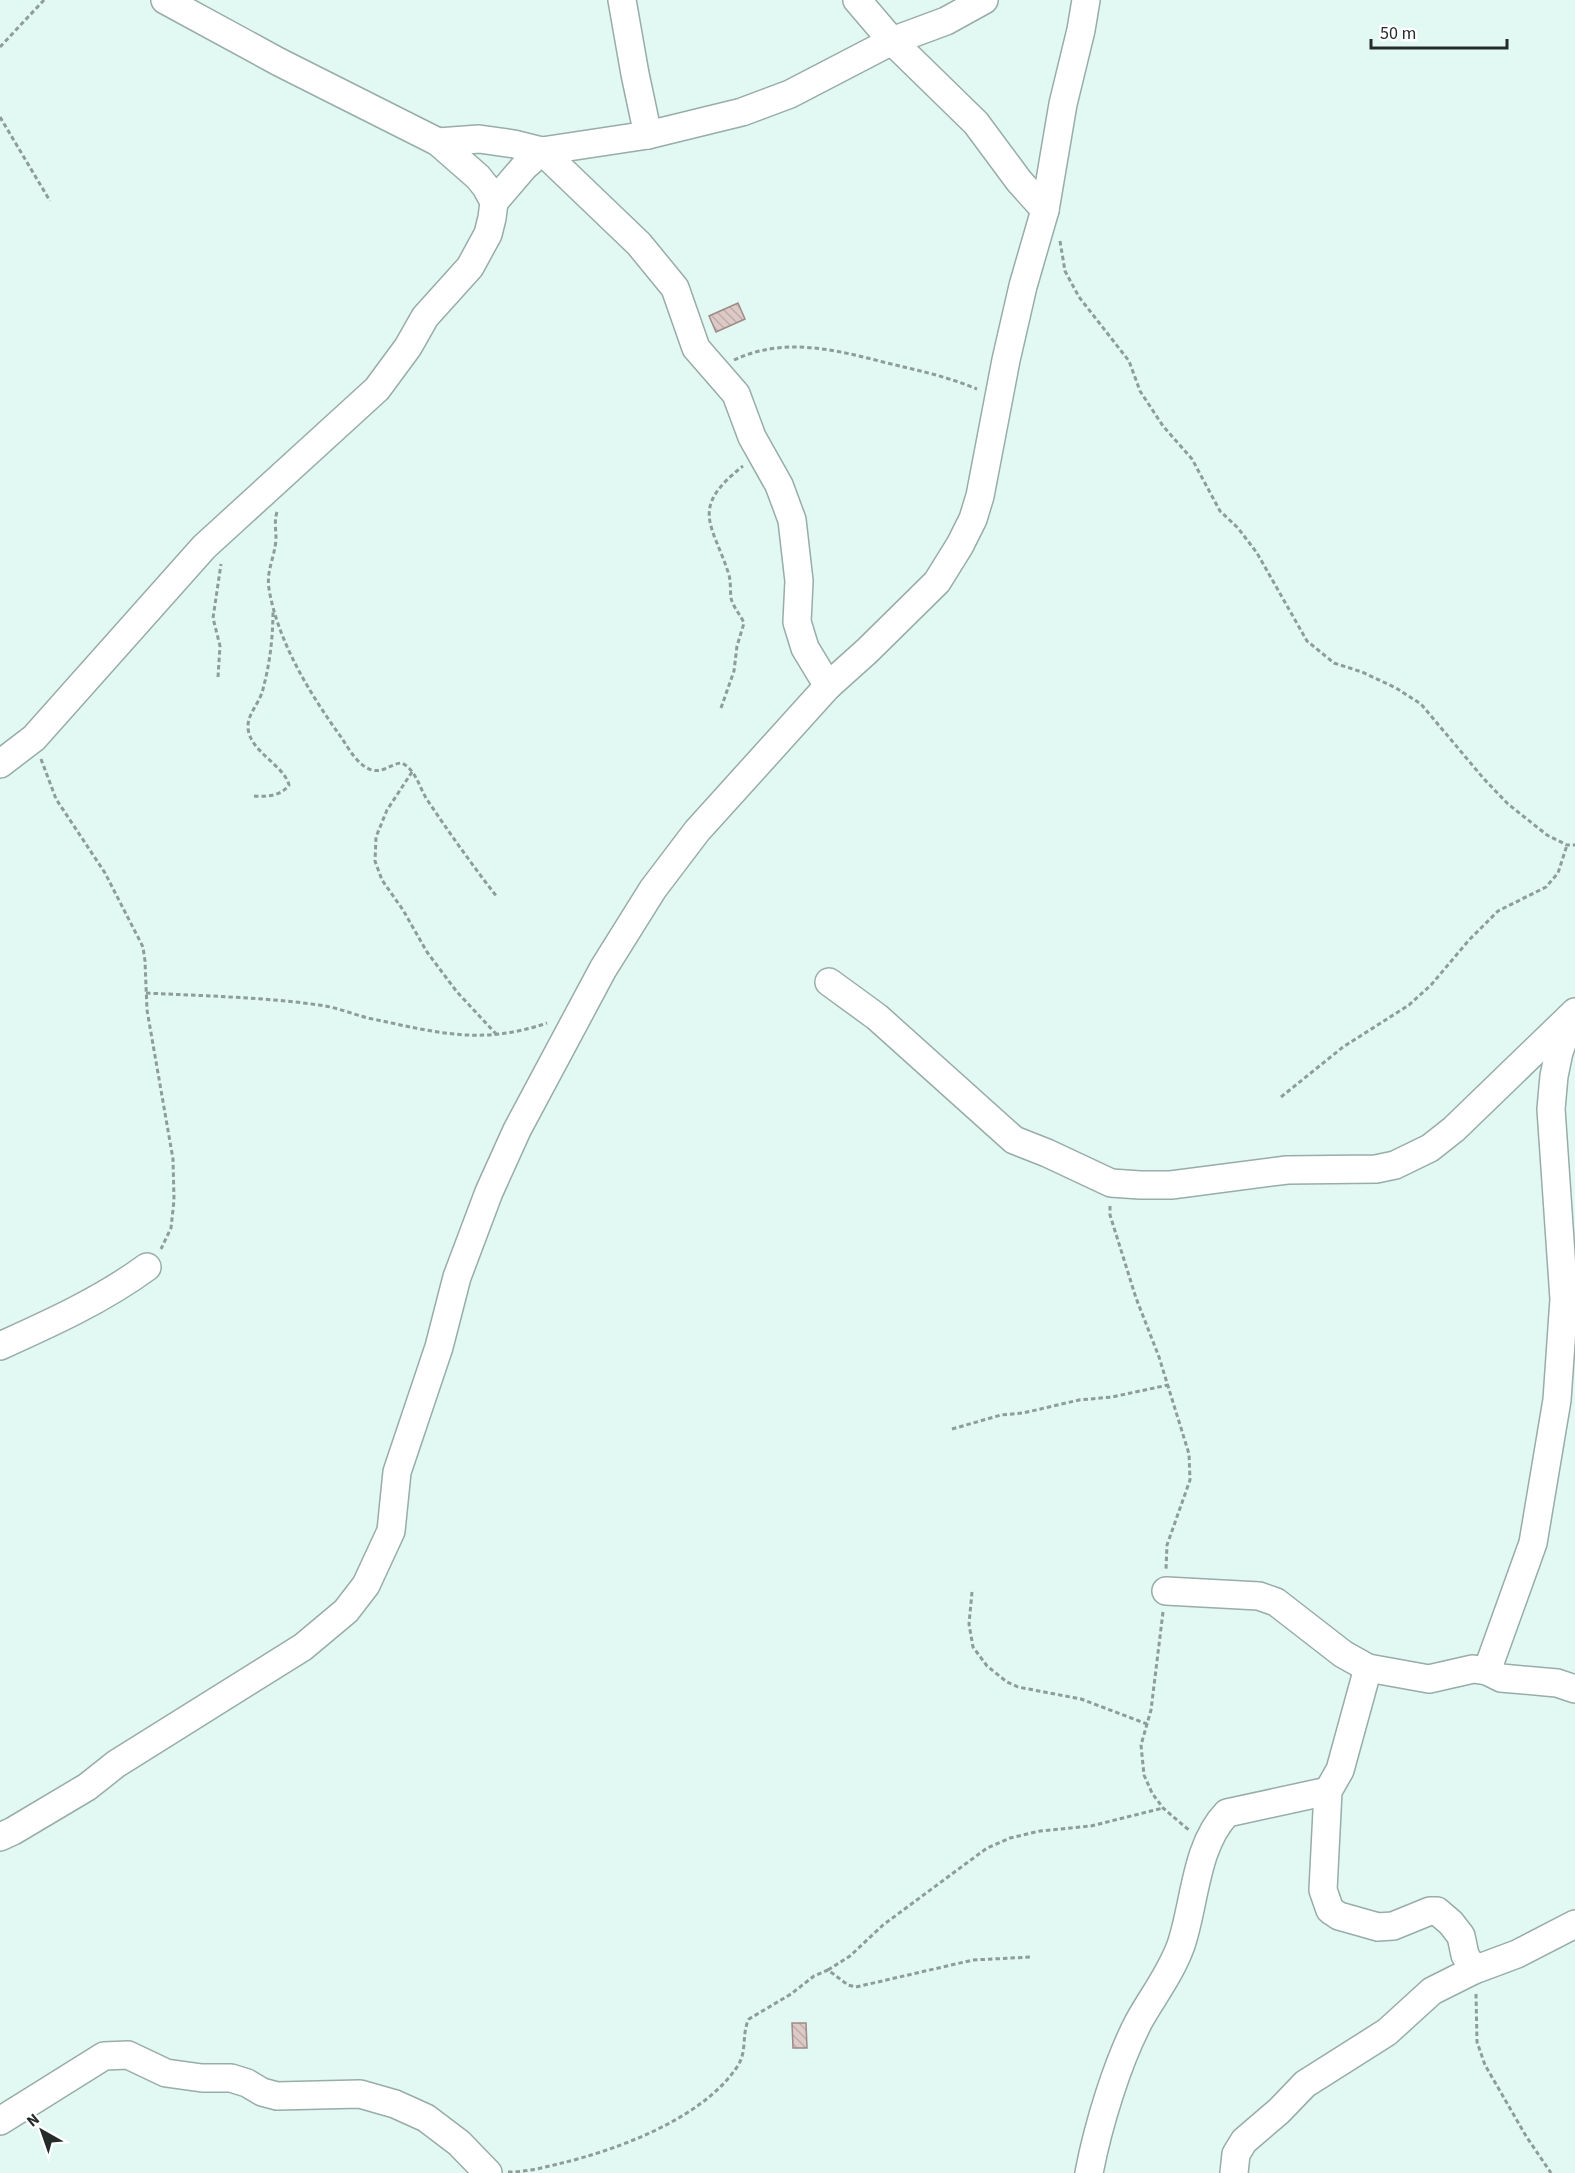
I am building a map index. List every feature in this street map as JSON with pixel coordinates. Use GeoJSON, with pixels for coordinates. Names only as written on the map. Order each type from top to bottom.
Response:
{"type":"FeatureCollection","features":[{"type":"Feature","properties":{"kind":"street"},"geometry":{"type":"LineString","coordinates":[[165,0],[279,62],[438,142],[478,177],[494,202]]}},
{"type":"Feature","properties":{"kind":"street"},"geometry":{"type":"LineString","coordinates":[[622,0],[648,135]]}},
{"type":"Feature","properties":{"kind":"street"},"geometry":{"type":"LineString","coordinates":[[857,0],[892,41],[976,123],[1019,182],[1045,210]]}},
{"type":"Feature","properties":{"kind":"street"},"geometry":{"type":"LineString","coordinates":[[438,142],[479,139],[542,151],[648,135],[742,112],[790,94],[892,41],[946,21],[984,0]]}},
{"type":"Feature","properties":{"kind":"street"},"geometry":{"type":"LineString","coordinates":[[0,1837],[87,1788],[116,1764],[303,1647],[346,1611],[366,1586],[391,1531],[397,1472],[439,1347],[457,1277],[489,1192],[517,1130],[603,969],[653,889],[697,831],[828,686],[937,582],[973,519],[980,496],[998,397],[1023,286],[1045,210],[1063,104],[1086,0]]}},
{"type":"Feature","properties":{"kind":"street"},"geometry":{"type":"LineString","coordinates":[[0,764],[34,738],[127,635],[183,568],[377,389],[408,347],[425,317],[470,267],[488,234],[494,202],[524,167],[542,151]]}},
{"type":"Feature","properties":{"kind":"street"},"geometry":{"type":"LineString","coordinates":[[542,151],[639,244],[659,267],[675,288],[696,348],[736,394],[748,426],[779,486],[792,520],[799,581],[797,622],[805,648],[828,686]]}},
{"type":"Feature","properties":{"kind":"street"},"geometry":{"type":"LineString","coordinates":[[829,982],[876,1017],[1014,1140],[1111,1183],[1171,1185],[1287,1170],[1377,1169],[1395,1165],[1430,1148],[1454,1129],[1574,1013]]}},
{"type":"Feature","properties":{"kind":"street"},"geometry":{"type":"LineString","coordinates":[[1487,1671],[1533,1543],[1557,1400],[1564,1299],[1551,1109],[1559,1052],[1574,1013]]}},
{"type":"Feature","properties":{"kind":"street"},"geometry":{"type":"LineString","coordinates":[[0,1346],[83,1307],[124,1284],[147,1267]]}},
{"type":"Feature","properties":{"kind":"street"},"geometry":{"type":"LineString","coordinates":[[1166,1591],[1259,1596],[1276,1602],[1343,1654],[1368,1668],[1429,1679],[1473,1669],[1487,1671],[1501,1678],[1557,1683],[1575,1689]]}},
{"type":"Feature","properties":{"kind":"street"},"geometry":{"type":"LineString","coordinates":[[1368,1668],[1340,1770],[1328,1791],[1323,1890],[1328,1908],[1339,1916],[1378,1927],[1394,1926],[1430,1911],[1437,1911],[1461,1936],[1465,1955],[1474,1970]]}},
{"type":"Feature","properties":{"kind":"street"},"geometry":{"type":"LineString","coordinates":[[1089,2173],[1110,2095],[1127,2050],[1139,2022],[1171,1968],[1181,1944],[1207,1846],[1227,1813],[1328,1791]]}},
{"type":"Feature","properties":{"kind":"street"},"geometry":{"type":"LineString","coordinates":[[1234,2173],[1236,2154],[1244,2141],[1279,2111],[1305,2084],[1387,2032],[1432,1991],[1474,1970],[1517,1954],[1575,1924]]}},
{"type":"Feature","properties":{"kind":"street"},"geometry":{"type":"LineString","coordinates":[[0,2121],[104,2056],[128,2055],[166,2073],[202,2078],[231,2078],[277,2096],[360,2094],[395,2104],[435,2124],[459,2143],[487,2172]]}},
{"type":"Feature","properties":{"kind":"path"},"geometry":{"type":"LineString","coordinates":[[0,47],[44,0]]}},
{"type":"Feature","properties":{"kind":"path"},"geometry":{"type":"LineString","coordinates":[[0,117],[50,201]]}},
{"type":"Feature","properties":{"kind":"path"},"geometry":{"type":"LineString","coordinates":[[1045,210],[1059,236],[1065,271],[1080,297],[1129,361],[1140,391],[1163,426],[1192,459],[1220,511],[1238,528],[1257,553],[1307,641],[1334,663],[1362,672],[1396,688],[1421,704],[1508,804],[1547,835],[1567,845],[1575,844]]}},
{"type":"Feature","properties":{"kind":"path"},"geometry":{"type":"LineString","coordinates":[[716,371],[735,359],[760,350],[792,346],[823,348],[951,378],[998,397]]}},
{"type":"Feature","properties":{"kind":"path"},"geometry":{"type":"LineString","coordinates":[[721,708],[734,671],[737,646],[744,623],[733,604],[729,574],[710,529],[709,509],[716,494],[728,479],[760,452]]}},
{"type":"Feature","properties":{"kind":"path"},"geometry":{"type":"LineString","coordinates":[[278,506],[275,518],[276,541],[267,576],[273,609],[301,676],[356,759],[371,770],[386,769],[396,763],[402,763],[413,771],[426,797],[463,854],[497,897]]}},
{"type":"Feature","properties":{"kind":"path"},"geometry":{"type":"LineString","coordinates":[[218,677],[220,646],[213,618],[221,555],[230,524]]}},
{"type":"Feature","properties":{"kind":"path"},"geometry":{"type":"LineString","coordinates":[[254,796],[272,795],[289,785],[285,776],[254,742],[248,729],[252,712],[263,692],[266,670],[271,657],[273,609]]}},
{"type":"Feature","properties":{"kind":"path"},"geometry":{"type":"LineString","coordinates":[[34,738],[56,799],[105,873],[143,947],[147,1010],[170,1138],[174,1182],[171,1228],[160,1252],[147,1267]]}},
{"type":"Feature","properties":{"kind":"path"},"geometry":{"type":"LineString","coordinates":[[413,771],[387,810],[376,837],[375,861],[382,880],[428,952],[457,992],[497,1035]]}},
{"type":"Feature","properties":{"kind":"path"},"geometry":{"type":"LineString","coordinates":[[1281,1097],[1343,1047],[1409,1005],[1431,985],[1475,933],[1498,911],[1546,887],[1558,873],[1567,845]]}},
{"type":"Feature","properties":{"kind":"path"},"geometry":{"type":"LineString","coordinates":[[146,993],[322,1005],[366,1017],[457,1036],[497,1035],[540,1026],[580,1012]]}},
{"type":"Feature","properties":{"kind":"path"},"geometry":{"type":"LineString","coordinates":[[1111,1183],[1110,1215],[1136,1298],[1168,1385],[1190,1464],[1190,1480],[1167,1545],[1166,1591],[1151,1710],[1141,1745],[1144,1775],[1152,1793],[1163,1808],[1207,1846]]}},
{"type":"Feature","properties":{"kind":"path"},"geometry":{"type":"LineString","coordinates":[[952,1429],[1001,1415],[1023,1413],[1079,1400],[1112,1397],[1168,1385]]}},
{"type":"Feature","properties":{"kind":"path"},"geometry":{"type":"LineString","coordinates":[[972,1592],[969,1624],[973,1647],[987,1666],[1006,1682],[1018,1687],[1081,1699],[1147,1724]]}},
{"type":"Feature","properties":{"kind":"path"},"geometry":{"type":"LineString","coordinates":[[487,2172],[515,2172],[571,2161],[604,2152],[671,2123],[705,2099],[735,2070],[744,2053],[745,2032],[749,2019],[850,1956],[884,1925],[987,1848],[1010,1838],[1040,1831],[1091,1826],[1163,1808]]}},
{"type":"Feature","properties":{"kind":"path"},"geometry":{"type":"LineString","coordinates":[[828,1970],[848,1985],[856,1987],[973,1960],[1032,1957]]}},
{"type":"Feature","properties":{"kind":"path"},"geometry":{"type":"LineString","coordinates":[[1474,1970],[1478,2018],[1477,2042],[1485,2065],[1526,2136],[1551,2173]]}},
{"type":"Feature","properties":{"kind":"building"},"geometry":{"type":"Polygon","coordinates":[[[738,303],[745,319],[716,332],[709,316],[738,303]]]}},
{"type":"Feature","properties":{"kind":"building"},"geometry":{"type":"Polygon","coordinates":[[[792,2023],[806,2023],[807,2048],[793,2048],[792,2023]]]}}]}
